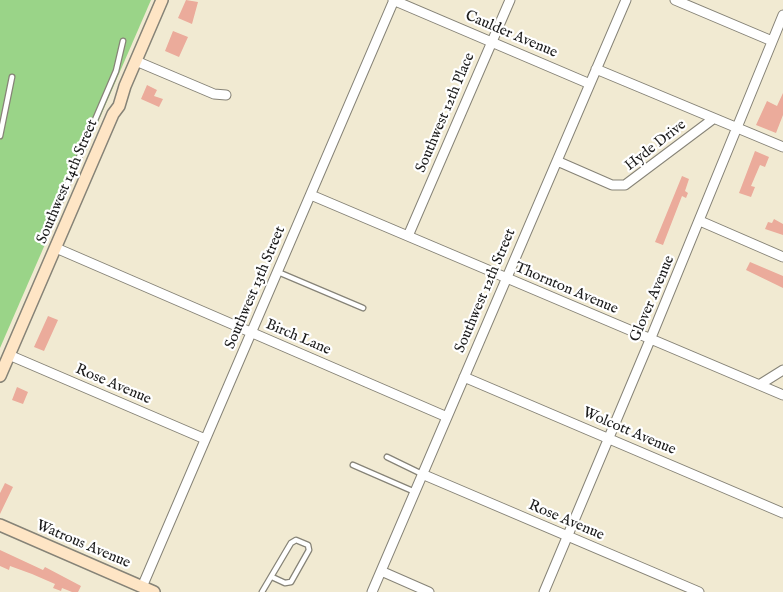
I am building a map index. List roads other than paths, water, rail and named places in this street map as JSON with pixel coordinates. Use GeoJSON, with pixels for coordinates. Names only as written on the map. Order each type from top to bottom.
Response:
{"type":"FeatureCollection","features":[{"type":"Feature","properties":{"kind":"street","name":"Southwest 14th Street"},"geometry":{"type":"LineString","coordinates":[[0,376],[113,114],[119,106],[125,86],[162,0]]}},
{"type":"Feature","properties":{"kind":"street","name":"Caulder Avenue"},"geometry":{"type":"LineString","coordinates":[[394,0],[590,84]]}},
{"type":"Feature","properties":{"kind":"street","name":"Southwest 13th Street"},"geometry":{"type":"LineString","coordinates":[[142,587],[394,0]]}},
{"type":"Feature","properties":{"kind":"street","name":"Southwest 12th Place"},"geometry":{"type":"LineString","coordinates":[[408,236],[510,0]]}},
{"type":"Feature","properties":{"kind":"street","name":"Southwest 12th Street"},"geometry":{"type":"LineString","coordinates":[[372,592],[626,0]]}},
{"type":"Feature","properties":{"kind":"street"},"geometry":{"type":"LineString","coordinates":[[675,0],[772,41]]}},
{"type":"Feature","properties":{"kind":"street","name":"Glover Avenue"},"geometry":{"type":"LineString","coordinates":[[544,592],[700,221],[783,15]]}},
{"type":"Feature","properties":{"kind":"street"},"geometry":{"type":"LineString","coordinates":[[136,61],[214,94],[226,95]]}},
{"type":"Feature","properties":{"kind":"street"},"geometry":{"type":"LineString","coordinates":[[596,69],[783,147]]}},
{"type":"Feature","properties":{"kind":"street","name":"Hyde Drive"},"geometry":{"type":"LineString","coordinates":[[557,161],[612,186],[625,185],[713,119]]}},
{"type":"Feature","properties":{"kind":"street","name":"Thornton Avenue"},"geometry":{"type":"LineString","coordinates":[[311,195],[783,395]]}},
{"type":"Feature","properties":{"kind":"street"},"geometry":{"type":"LineString","coordinates":[[700,221],[783,257]]}},
{"type":"Feature","properties":{"kind":"street","name":"Birch Lane"},"geometry":{"type":"LineString","coordinates":[[56,248],[251,334],[447,417]]}},
{"type":"Feature","properties":{"kind":"street","name":"Rose Avenue"},"geometry":{"type":"LineString","coordinates":[[9,355],[206,439]]}},
{"type":"Feature","properties":{"kind":"street"},"geometry":{"type":"LineString","coordinates":[[759,385],[783,370]]}},
{"type":"Feature","properties":{"kind":"street","name":"Wolcott Avenue"},"geometry":{"type":"LineString","coordinates":[[464,377],[783,512]]}},
{"type":"Feature","properties":{"kind":"street","name":"Rose Avenue"},"geometry":{"type":"LineString","coordinates":[[422,474],[699,592]]}},
{"type":"Feature","properties":{"kind":"street","name":"Watrous Avenue"},"geometry":{"type":"LineString","coordinates":[[0,525],[154,592]]}},
{"type":"Feature","properties":{"kind":"street"},"geometry":{"type":"LineString","coordinates":[[380,572],[429,592]]}},
{"type":"Feature","properties":{"kind":"lane"},"geometry":{"type":"LineString","coordinates":[[56,211],[116,71],[123,41]]}},
{"type":"Feature","properties":{"kind":"lane"},"geometry":{"type":"LineString","coordinates":[[0,136],[12,77]]}},
{"type":"Feature","properties":{"kind":"lane"},"geometry":{"type":"LineString","coordinates":[[278,272],[363,308]]}},
{"type":"Feature","properties":{"kind":"lane"},"geometry":{"type":"LineString","coordinates":[[387,457],[422,474]]}},
{"type":"Feature","properties":{"kind":"lane"},"geometry":{"type":"LineString","coordinates":[[353,465],[415,492]]}},
{"type":"Feature","properties":{"kind":"lane"},"geometry":{"type":"LineString","coordinates":[[262,592],[293,541],[308,545],[309,550],[291,582],[285,584],[272,577]]}}]}
